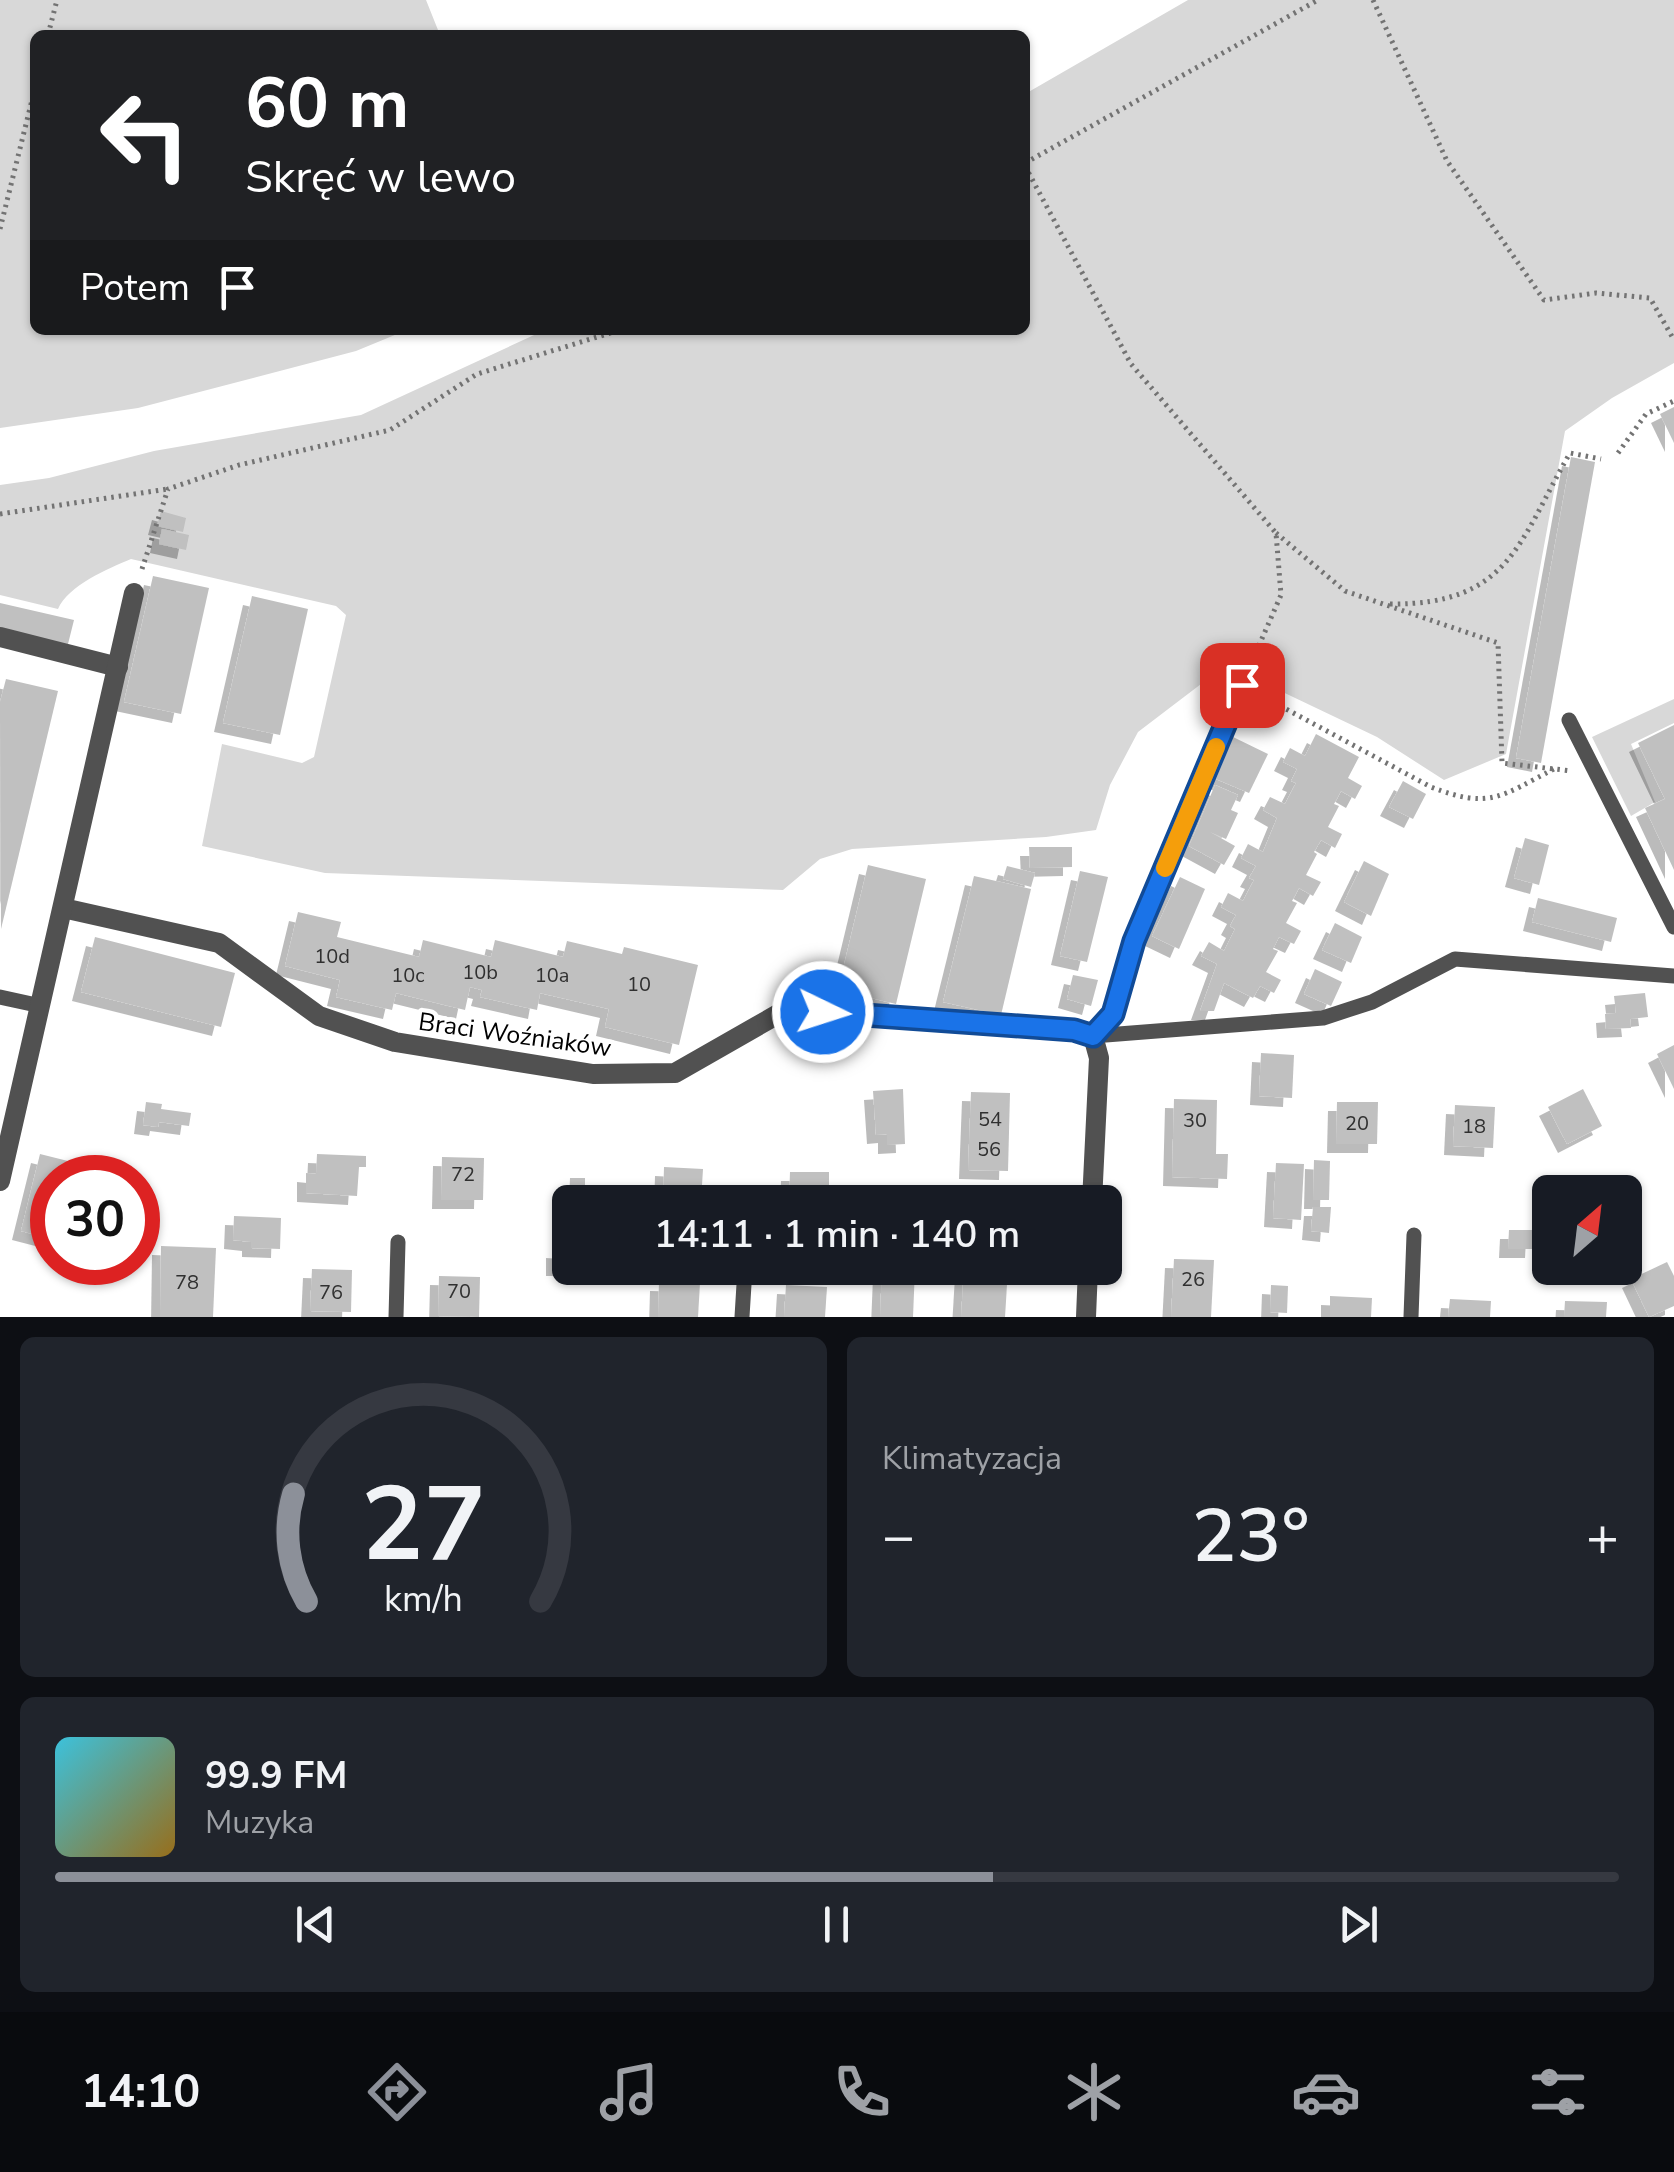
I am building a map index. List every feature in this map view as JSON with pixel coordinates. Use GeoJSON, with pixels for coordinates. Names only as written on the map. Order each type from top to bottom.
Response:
{"type":"FeatureCollection","features":[{"type":"Feature","properties":{"kind":"street"},"geometry":{"type":"LineString","coordinates":[[0,1181],[134,594]]}},
{"type":"Feature","properties":{"kind":"street"},"geometry":{"type":"LineString","coordinates":[[0,637],[118,666]]}},
{"type":"Feature","properties":{"kind":"street","name":"Braci Woźniaków"},"geometry":{"type":"LineString","coordinates":[[64,908],[219,944],[319,1016],[395,1042],[593,1074],[675,1073],[787,1009],[1074,1030],[1093,1036]]}},
{"type":"Feature","properties":{"kind":"street"},"geometry":{"type":"LineString","coordinates":[[1093,1036],[1099,1058],[1093,1185]]}},
{"type":"Feature","properties":{"kind":"street"},"geometry":{"type":"LineString","coordinates":[[1086,1317],[1087,1285]]}},
{"type":"Feature","properties":{"kind":"lane"},"geometry":{"type":"LineString","coordinates":[[1093,1036],[1113,1014],[1134,941],[1242,685]]}},
{"type":"Feature","properties":{"kind":"lane"},"geometry":{"type":"LineString","coordinates":[[1569,720],[1674,928]]}},
{"type":"Feature","properties":{"kind":"lane"},"geometry":{"type":"LineString","coordinates":[[1093,1036],[1323,1018],[1372,1002],[1455,959],[1674,976]]}},
{"type":"Feature","properties":{"kind":"lane"},"geometry":{"type":"LineString","coordinates":[[0,997],[41,1006]]}},
{"type":"Feature","properties":{"kind":"lane"},"geometry":{"type":"LineString","coordinates":[[1411,1317],[1414,1236]]}},
{"type":"Feature","properties":{"kind":"lane"},"geometry":{"type":"LineString","coordinates":[[396,1317],[398,1242]]}},
{"type":"Feature","properties":{"kind":"lane"},"geometry":{"type":"LineString","coordinates":[[742,1317],[744,1285]]}},
{"type":"Feature","properties":{"kind":"path"},"geometry":{"type":"LineString","coordinates":[[49,30],[57,0]]}},
{"type":"Feature","properties":{"kind":"path"},"geometry":{"type":"LineString","coordinates":[[1030,161],[1318,0]]}},
{"type":"Feature","properties":{"kind":"path"},"geometry":{"type":"LineString","coordinates":[[1373,0],[1446,161],[1544,300],[1596,293],[1650,298],[1674,340]]}},
{"type":"Feature","properties":{"kind":"path"},"geometry":{"type":"LineString","coordinates":[[0,229],[30,108]]}},
{"type":"Feature","properties":{"kind":"path"},"geometry":{"type":"LineString","coordinates":[[1030,173],[1131,364],[1276,533],[1346,591],[1498,643],[1502,763],[1596,774]]}},
{"type":"Feature","properties":{"kind":"path"},"geometry":{"type":"LineString","coordinates":[[0,514],[168,489],[240,464],[390,430],[477,374],[604,335]]}},
{"type":"Feature","properties":{"kind":"path"},"geometry":{"type":"LineString","coordinates":[[1618,453],[1646,414],[1674,400]]}},
{"type":"Feature","properties":{"kind":"path"},"geometry":{"type":"LineString","coordinates":[[1382,604],[1425,604],[1470,592],[1513,557],[1570,452],[1601,459]]}},
{"type":"Feature","properties":{"kind":"path"},"geometry":{"type":"LineString","coordinates":[[134,594],[168,489]]}},
{"type":"Feature","properties":{"kind":"path"},"geometry":{"type":"LineString","coordinates":[[1276,533],[1281,595],[1242,685],[1431,787],[1459,798],[1492,800],[1554,769]]}},
{"type":"Feature","properties":{"kind":"shaded area"},"geometry":{"type":"Polygon","coordinates":[[[0,0],[426,0],[438,30],[30,30],[30,335],[395,335],[356,351],[138,408],[0,428],[0,0]]]}},
{"type":"Feature","properties":{"kind":"shaded area"},"geometry":{"type":"Polygon","coordinates":[[[1188,0],[1674,0],[1674,363],[1612,398],[1565,431],[1506,754],[1444,780],[1377,737],[1226,665],[1138,732],[1110,785],[1096,830],[1046,837],[852,849],[820,859],[783,890],[325,873],[202,846],[222,744],[302,763],[314,757],[346,615],[336,606],[131,559],[80,585],[58,609],[0,595],[0,485],[49,478],[154,451],[361,415],[534,335],[1030,335],[1030,91],[1188,0]]]}},
{"type":"Feature","properties":{"kind":"shaded area"},"geometry":{"type":"Polygon","coordinates":[[[1674,699],[1674,723],[1631,744],[1655,802],[1631,816],[1592,737],[1674,699]]]}},
{"type":"Feature","properties":{"kind":"building"},"geometry":{"type":"Polygon","coordinates":[[[1674,407],[1674,443],[1660,414],[1674,407]]]}},
{"type":"Feature","properties":{"kind":"building"},"geometry":{"type":"Polygon","coordinates":[[[1571,457],[1595,462],[1541,763],[1516,758],[1571,457]]]}},
{"type":"Feature","properties":{"kind":"building"},"geometry":{"type":"Polygon","coordinates":[[[161,511],[186,518],[183,532],[157,526],[161,511]]]}},
{"type":"Feature","properties":{"kind":"building"},"geometry":{"type":"Polygon","coordinates":[[[162,529],[189,535],[186,550],[159,544],[162,529]]]}},
{"type":"Feature","properties":{"kind":"building"},"geometry":{"type":"Polygon","coordinates":[[[153,576],[209,588],[181,714],[124,702],[153,576]]]}},
{"type":"Feature","properties":{"kind":"building"},"geometry":{"type":"Polygon","coordinates":[[[252,596],[308,609],[280,735],[223,723],[252,596]]]}},
{"type":"Feature","properties":{"kind":"building"},"geometry":{"type":"Polygon","coordinates":[[[0,603],[74,620],[67,648],[0,632],[0,603]]]}},
{"type":"Feature","properties":{"kind":"building"},"geometry":{"type":"Polygon","coordinates":[[[6,679],[58,691],[1,929],[0,702],[6,679]]]}},
{"type":"Feature","properties":{"kind":"building"},"geometry":{"type":"Polygon","coordinates":[[[1674,725],[1674,870],[1645,808],[1665,799],[1638,743],[1674,725]]]}},
{"type":"Feature","properties":{"kind":"building"},"geometry":{"type":"Polygon","coordinates":[[[1316,734],[1359,757],[1348,778],[1362,786],[1355,799],[1341,791],[1334,804],[1339,806],[1328,827],[1342,834],[1335,848],[1321,840],[1314,852],[1317,854],[1306,875],[1321,882],[1313,896],[1299,888],[1292,901],[1297,903],[1286,923],[1301,931],[1294,944],[1279,937],[1273,949],[1278,951],[1266,972],[1281,980],[1274,993],[1260,986],[1253,998],[1224,983],[1214,1011],[1200,1011],[1217,964],[1201,956],[1209,942],[1224,951],[1235,929],[1230,926],[1236,915],[1221,907],[1228,893],[1243,901],[1254,880],[1249,878],[1256,866],[1241,858],[1248,844],[1263,852],[1277,818],[1263,810],[1270,797],[1285,804],[1296,783],[1291,781],[1297,769],[1283,762],[1290,748],[1305,756],[1316,734]]]}},
{"type":"Feature","properties":{"kind":"building"},"geometry":{"type":"Polygon","coordinates":[[[1233,737],[1268,754],[1249,793],[1216,779],[1233,737]]]}},
{"type":"Feature","properties":{"kind":"building"},"geometry":{"type":"Polygon","coordinates":[[[1403,781],[1426,794],[1413,819],[1389,807],[1403,781]]]}},
{"type":"Feature","properties":{"kind":"building"},"geometry":{"type":"Polygon","coordinates":[[[1215,785],[1238,795],[1231,810],[1238,813],[1226,839],[1210,832],[1235,846],[1224,865],[1189,846],[1215,785]]]}},
{"type":"Feature","properties":{"kind":"building"},"geometry":{"type":"Polygon","coordinates":[[[1525,838],[1549,845],[1539,885],[1514,878],[1525,838]]]}},
{"type":"Feature","properties":{"kind":"building"},"geometry":{"type":"Polygon","coordinates":[[[1029,847],[1072,847],[1072,867],[1030,868],[1029,847]]]}},
{"type":"Feature","properties":{"kind":"building"},"geometry":{"type":"Polygon","coordinates":[[[1364,861],[1389,874],[1371,916],[1344,902],[1364,861]]]}},
{"type":"Feature","properties":{"kind":"building"},"geometry":{"type":"Polygon","coordinates":[[[868,865],[926,879],[896,1004],[838,990],[868,865]]]}},
{"type":"Feature","properties":{"kind":"building"},"geometry":{"type":"Polygon","coordinates":[[[1007,866],[1035,873],[1031,887],[1003,879],[1007,866]]]}},
{"type":"Feature","properties":{"kind":"building"},"geometry":{"type":"Polygon","coordinates":[[[1080,871],[1108,877],[1087,962],[1060,956],[1080,871]]]}},
{"type":"Feature","properties":{"kind":"building"},"geometry":{"type":"Polygon","coordinates":[[[974,876],[1031,889],[1001,1015],[943,1002],[974,876]]]}},
{"type":"Feature","properties":{"kind":"building"},"geometry":{"type":"Polygon","coordinates":[[[1180,877],[1205,889],[1179,949],[1152,936],[1180,877]]]}},
{"type":"Feature","properties":{"kind":"building"},"geometry":{"type":"Polygon","coordinates":[[[1538,898],[1617,918],[1611,942],[1532,922],[1538,898]]]}},
{"type":"Feature","properties":{"kind":"building"},"geometry":{"type":"Polygon","coordinates":[[[298,912],[341,922],[337,937],[419,957],[423,940],[491,957],[495,940],[563,957],[567,941],[622,954],[624,947],[698,965],[679,1045],[605,1027],[609,1009],[540,993],[537,1010],[480,997],[482,990],[470,987],[465,1010],[396,993],[392,1010],[336,997],[340,980],[285,966],[298,912]]]}},
{"type":"Feature","properties":{"kind":"building"},"geometry":{"type":"Polygon","coordinates":[[[1335,923],[1362,937],[1351,963],[1322,950],[1335,923]]]}},
{"type":"Feature","properties":{"kind":"building"},"geometry":{"type":"Polygon","coordinates":[[[95,937],[235,973],[221,1027],[81,992],[95,937]]]}},
{"type":"Feature","properties":{"kind":"building"},"geometry":{"type":"Polygon","coordinates":[[[1315,969],[1342,982],[1331,1006],[1304,994],[1315,969]]]}},
{"type":"Feature","properties":{"kind":"building"},"geometry":{"type":"Polygon","coordinates":[[[1073,975],[1098,980],[1091,1006],[1067,999],[1073,975]]]}},
{"type":"Feature","properties":{"kind":"building"},"geometry":{"type":"Polygon","coordinates":[[[1645,993],[1648,1017],[1630,1019],[1631,1028],[1606,1029],[1605,1014],[1616,1013],[1614,996],[1645,993]]]}},
{"type":"Feature","properties":{"kind":"building"},"geometry":{"type":"Polygon","coordinates":[[[1674,1045],[1674,1089],[1657,1054],[1674,1045]]]}},
{"type":"Feature","properties":{"kind":"building"},"geometry":{"type":"Polygon","coordinates":[[[1261,1053],[1294,1055],[1292,1098],[1259,1096],[1261,1053]]]}},
{"type":"Feature","properties":{"kind":"building"},"geometry":{"type":"Polygon","coordinates":[[[903,1089],[905,1144],[887,1145],[887,1134],[876,1135],[873,1091],[903,1089]]]}},
{"type":"Feature","properties":{"kind":"building"},"geometry":{"type":"Polygon","coordinates":[[[1583,1089],[1602,1126],[1567,1144],[1548,1107],[1583,1089]]]}},
{"type":"Feature","properties":{"kind":"building"},"geometry":{"type":"Polygon","coordinates":[[[971,1092],[1010,1093],[1008,1171],[968,1170],[971,1092]]]}},
{"type":"Feature","properties":{"kind":"building"},"geometry":{"type":"Polygon","coordinates":[[[1174,1099],[1217,1100],[1216,1154],[1228,1154],[1227,1179],[1172,1177],[1174,1099]]]}},
{"type":"Feature","properties":{"kind":"building"},"geometry":{"type":"Polygon","coordinates":[[[146,1102],[162,1104],[161,1109],[191,1113],[189,1126],[159,1122],[158,1127],[143,1125],[146,1102]]]}},
{"type":"Feature","properties":{"kind":"building"},"geometry":{"type":"Polygon","coordinates":[[[1337,1102],[1378,1102],[1377,1144],[1336,1144],[1337,1102]]]}},
{"type":"Feature","properties":{"kind":"building"},"geometry":{"type":"Polygon","coordinates":[[[1455,1105],[1495,1107],[1493,1148],[1453,1146],[1455,1105]]]}},
{"type":"Feature","properties":{"kind":"building"},"geometry":{"type":"Polygon","coordinates":[[[317,1154],[366,1156],[366,1167],[359,1167],[357,1196],[306,1193],[306,1173],[316,1174],[317,1154]]]}},
{"type":"Feature","properties":{"kind":"building"},"geometry":{"type":"Polygon","coordinates":[[[442,1157],[484,1158],[483,1200],[441,1200],[442,1157]]]}},
{"type":"Feature","properties":{"kind":"building"},"geometry":{"type":"Polygon","coordinates":[[[1314,1160],[1330,1161],[1329,1200],[1313,1200],[1314,1160]]]}},
{"type":"Feature","properties":{"kind":"building"},"geometry":{"type":"Polygon","coordinates":[[[1276,1163],[1304,1164],[1301,1220],[1273,1218],[1276,1163]]]}},
{"type":"Feature","properties":{"kind":"building"},"geometry":{"type":"Polygon","coordinates":[[[664,1167],[703,1169],[702,1185],[663,1185],[664,1167]]]}},
{"type":"Feature","properties":{"kind":"building"},"geometry":{"type":"Polygon","coordinates":[[[790,1172],[829,1172],[829,1185],[790,1185],[790,1172]]]}},
{"type":"Feature","properties":{"kind":"building"},"geometry":{"type":"Polygon","coordinates":[[[570,1178],[585,1178],[585,1185],[570,1185],[570,1178]]]}},
{"type":"Feature","properties":{"kind":"building"},"geometry":{"type":"Polygon","coordinates":[[[30,1195],[30,1233],[21,1231],[30,1195]]]}},
{"type":"Feature","properties":{"kind":"building"},"geometry":{"type":"Polygon","coordinates":[[[1313,1207],[1331,1207],[1329,1233],[1311,1231],[1313,1207]]]}},
{"type":"Feature","properties":{"kind":"building"},"geometry":{"type":"Polygon","coordinates":[[[234,1216],[281,1218],[280,1249],[251,1248],[251,1242],[233,1240],[234,1216]]]}},
{"type":"Feature","properties":{"kind":"building"},"geometry":{"type":"Polygon","coordinates":[[[1509,1230],[1532,1230],[1532,1249],[1508,1249],[1509,1230]]]}},
{"type":"Feature","properties":{"kind":"building"},"geometry":{"type":"Polygon","coordinates":[[[161,1246],[216,1248],[213,1317],[160,1317],[161,1246]]]}},
{"type":"Feature","properties":{"kind":"building"},"geometry":{"type":"Polygon","coordinates":[[[1174,1259],[1214,1260],[1211,1317],[1171,1317],[1174,1259]]]}},
{"type":"Feature","properties":{"kind":"building"},"geometry":{"type":"Polygon","coordinates":[[[1667,1262],[1674,1276],[1674,1306],[1649,1317],[1634,1285],[1642,1285],[1642,1274],[1667,1262]]]}},
{"type":"Feature","properties":{"kind":"building"},"geometry":{"type":"Polygon","coordinates":[[[312,1269],[352,1270],[351,1312],[310,1311],[312,1269]]]}},
{"type":"Feature","properties":{"kind":"building"},"geometry":{"type":"Polygon","coordinates":[[[439,1276],[480,1277],[479,1317],[438,1316],[439,1276]]]}},
{"type":"Feature","properties":{"kind":"building"},"geometry":{"type":"Polygon","coordinates":[[[659,1285],[700,1285],[698,1317],[658,1317],[659,1285]]]}},
{"type":"Feature","properties":{"kind":"building"},"geometry":{"type":"Polygon","coordinates":[[[786,1285],[827,1287],[825,1317],[784,1317],[786,1285]]]}},
{"type":"Feature","properties":{"kind":"building"},"geometry":{"type":"Polygon","coordinates":[[[881,1285],[914,1285],[913,1317],[880,1317],[881,1285]]]}},
{"type":"Feature","properties":{"kind":"building"},"geometry":{"type":"Polygon","coordinates":[[[963,1285],[1007,1285],[1005,1317],[961,1317],[963,1285]]]}},
{"type":"Feature","properties":{"kind":"building"},"geometry":{"type":"Polygon","coordinates":[[[1271,1285],[1288,1286],[1287,1313],[1270,1312],[1271,1285]]]}},
{"type":"Feature","properties":{"kind":"building"},"geometry":{"type":"Polygon","coordinates":[[[1330,1296],[1372,1298],[1371,1317],[1330,1317],[1330,1296]]]}},
{"type":"Feature","properties":{"kind":"building"},"geometry":{"type":"Polygon","coordinates":[[[1450,1299],[1491,1301],[1490,1317],[1448,1317],[1450,1299]]]}},
{"type":"Feature","properties":{"kind":"building"},"geometry":{"type":"Polygon","coordinates":[[[1565,1301],[1607,1302],[1606,1317],[1564,1317],[1565,1301]]]}},
{"type":"Feature","properties":{"kind":"slow traffic"},"geometry":{"type":"LineString","coordinates":[[1165,868],[1216,747]]}},
{"type":"Feature","properties":{"kind":"route"},"geometry":{"type":"LineString","coordinates":[[823,1012],[1074,1030],[1093,1036],[1113,1014],[1134,941],[1242,685]]}}]}
